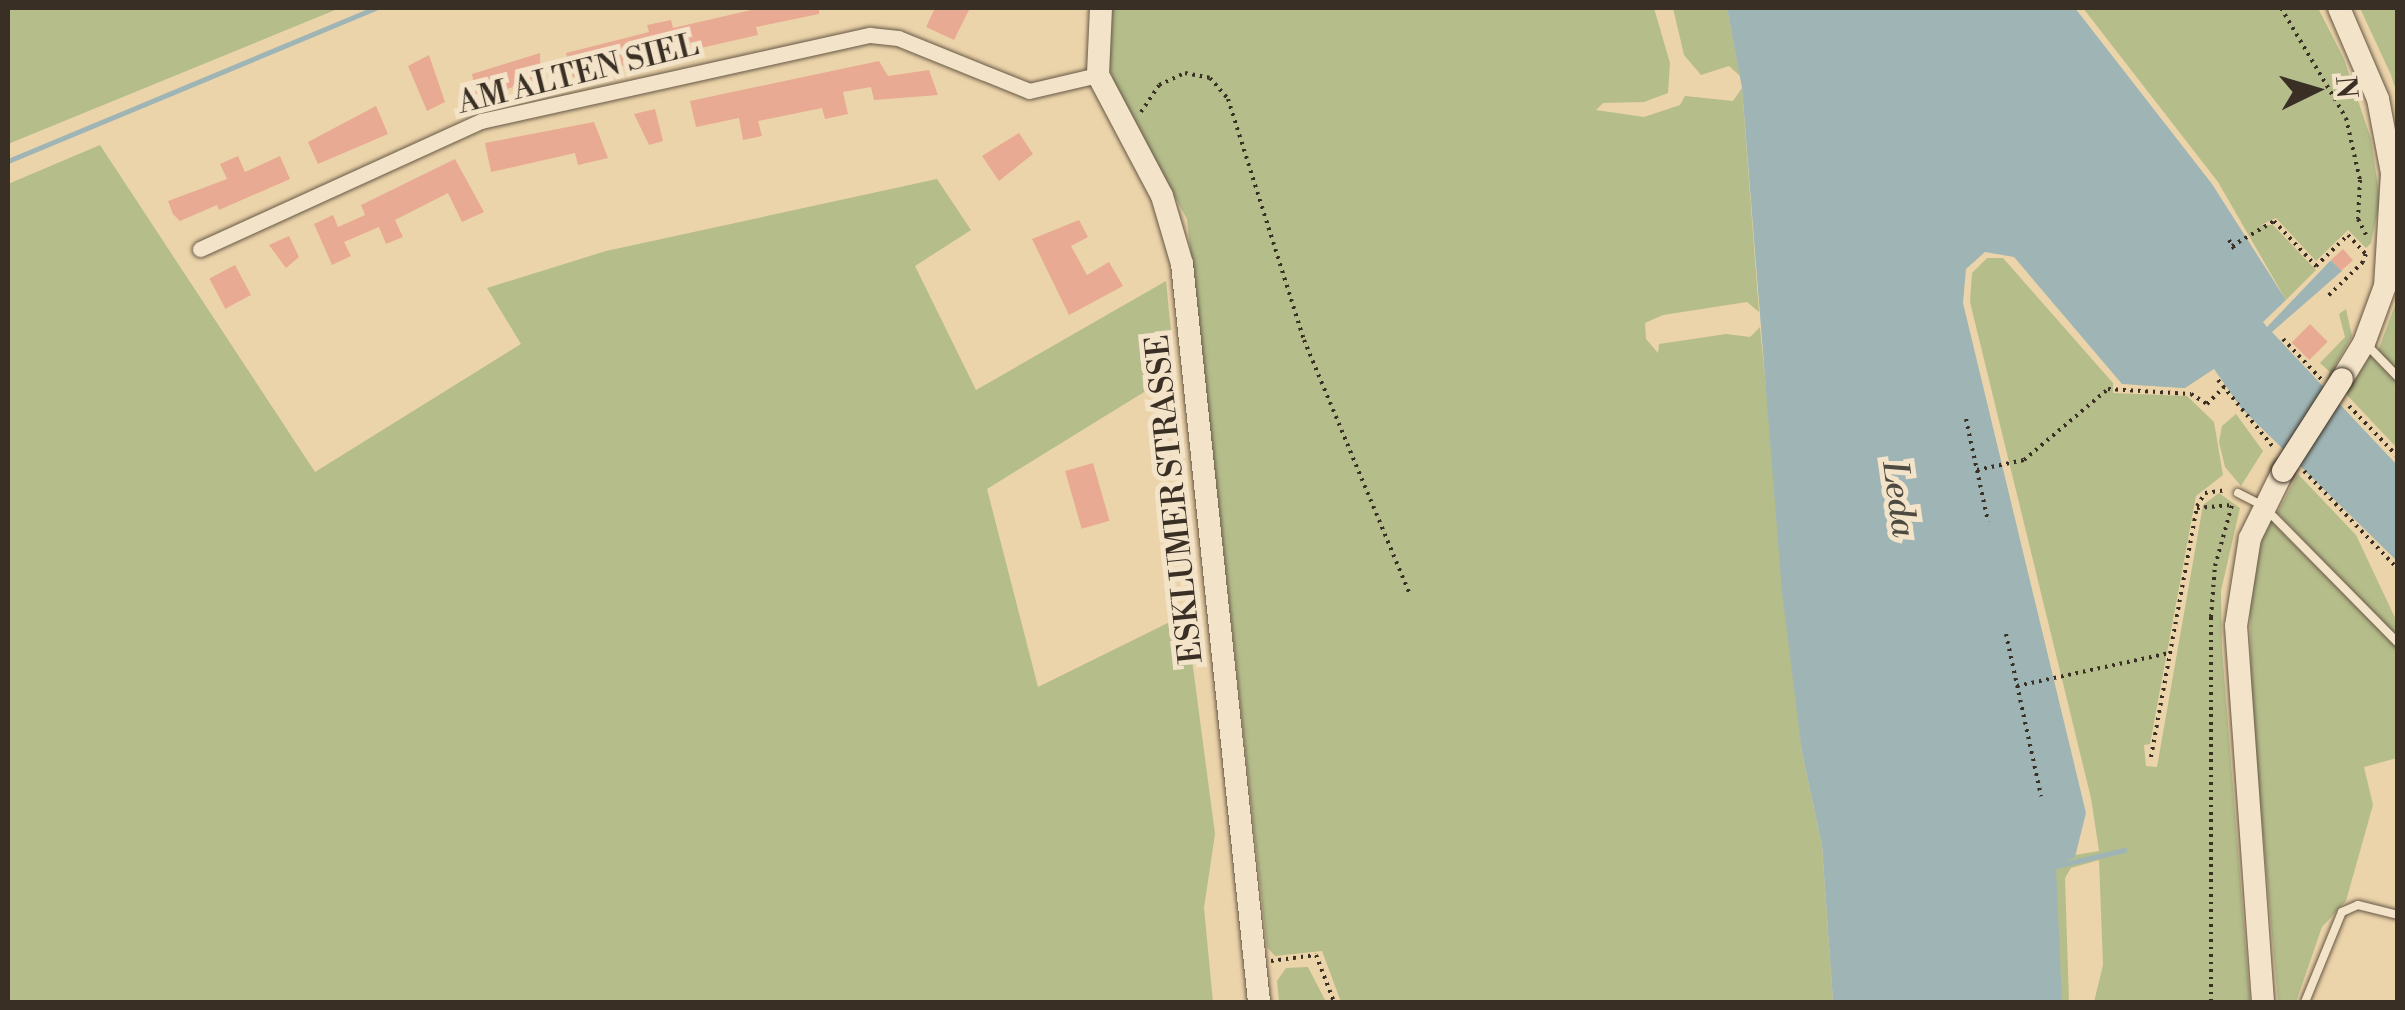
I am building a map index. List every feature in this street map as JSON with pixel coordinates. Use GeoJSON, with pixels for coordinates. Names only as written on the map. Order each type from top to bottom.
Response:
{"type":"FeatureCollection","features":[{"type":"Feature","properties":{"kind":"street","name":"ESKLUMER STRASSE"},"geometry":{"type":"LineString","coordinates":[[1101,8],[1098,75],[1172,222],[1187,295],[1259,1002]]}},
{"type":"Feature","properties":{"kind":"street"},"geometry":{"type":"LineString","coordinates":[[2263,1002],[2235,651],[2241,578],[2262,505],[2364,343],[2388,265],[2392,174],[2378,99],[2339,8]]}},
{"type":"Feature","properties":{"kind":"street","name":"AM ALTEN SIEL"},"geometry":{"type":"LineString","coordinates":[[200,249],[481,121],[870,36],[898,38],[1029,91],[1098,75]]}},
{"type":"Feature","properties":{"kind":"lane"},"geometry":{"type":"LineString","coordinates":[[2364,343],[2398,377]]}},
{"type":"Feature","properties":{"kind":"lane"},"geometry":{"type":"LineString","coordinates":[[2238,492],[2262,505],[2398,643]]}},
{"type":"Feature","properties":{"kind":"lane"},"geometry":{"type":"LineString","coordinates":[[2305,1002],[2342,912],[2358,905],[2398,915]]}},
{"type":"Feature","properties":{"kind":"path"},"geometry":{"type":"LineString","coordinates":[[2281,8],[2346,118],[2369,251]]}},
{"type":"Feature","properties":{"kind":"path"},"geometry":{"type":"LineString","coordinates":[[1126,133],[1170,77],[1199,73],[1228,99],[1304,340],[1410,596]]}},
{"type":"Feature","properties":{"kind":"path"},"geometry":{"type":"LineString","coordinates":[[2236,252],[2230,243],[2274,221],[2316,266],[2348,235],[2366,254],[2363,262],[2326,297]]}},
{"type":"Feature","properties":{"kind":"path"},"geometry":{"type":"LineString","coordinates":[[2283,339],[2318,376]]}},
{"type":"Feature","properties":{"kind":"path"},"geometry":{"type":"LineString","coordinates":[[2218,380],[2230,402],[2286,462],[2398,569]]}},
{"type":"Feature","properties":{"kind":"path"},"geometry":{"type":"LineString","coordinates":[[1977,470],[2024,460],[2108,389],[2191,394],[2207,404],[2224,387]]}},
{"type":"Feature","properties":{"kind":"path"},"geometry":{"type":"LineString","coordinates":[[2346,406],[2398,457]]}},
{"type":"Feature","properties":{"kind":"path"},"geometry":{"type":"LineString","coordinates":[[1966,419],[1988,522]]}},
{"type":"Feature","properties":{"kind":"path"},"geometry":{"type":"LineString","coordinates":[[2151,756],[2197,508],[2204,493],[2215,491]]}},
{"type":"Feature","properties":{"kind":"path"},"geometry":{"type":"LineString","coordinates":[[2197,508],[2232,505],[2220,545],[2211,618],[2211,1002]]}},
{"type":"Feature","properties":{"kind":"path"},"geometry":{"type":"LineString","coordinates":[[2006,634],[2042,796]]}},
{"type":"Feature","properties":{"kind":"path"},"geometry":{"type":"LineString","coordinates":[[2017,686],[2170,653]]}},
{"type":"Feature","properties":{"kind":"path"},"geometry":{"type":"LineString","coordinates":[[1255,963],[1316,956],[1334,1002]]}},
{"type":"Feature","properties":{"kind":"green space"},"geometry":{"type":"Polygon","coordinates":[[[8,8],[340,8],[8,144],[8,8]]]}},
{"type":"Feature","properties":{"kind":"green space"},"geometry":{"type":"Polygon","coordinates":[[[1109,8],[1654,8],[1670,63],[1668,93],[1644,102],[1603,103],[1596,110],[1644,117],[1680,105],[1685,96],[1733,101],[1742,88],[1759,312],[1747,302],[1663,315],[1645,323],[1646,339],[1658,353],[1659,344],[1726,334],[1750,337],[1760,327],[1802,753],[1822,846],[1833,1002],[1341,1002],[1322,951],[1275,956],[1267,947],[1187,219],[1115,88],[1106,51],[1109,8]]]}},
{"type":"Feature","properties":{"kind":"green space"},"geometry":{"type":"Polygon","coordinates":[[[1673,8],[1727,8],[1740,76],[1729,66],[1701,75],[1684,55],[1673,8]]]}},
{"type":"Feature","properties":{"kind":"green space"},"geometry":{"type":"Polygon","coordinates":[[[2083,8],[2318,8],[2344,59],[2371,139],[2380,200],[2371,243],[2366,248],[2348,230],[2316,261],[2276,218],[2261,225],[2273,225],[2316,270],[2286,300],[2218,182],[2083,8]]]}},
{"type":"Feature","properties":{"kind":"green space"},"geometry":{"type":"Polygon","coordinates":[[[2360,8],[2397,8],[2397,94],[2391,75],[2360,8]]]}},
{"type":"Feature","properties":{"kind":"green space"},"geometry":{"type":"Polygon","coordinates":[[[100,145],[315,472],[521,344],[487,288],[606,251],[937,179],[971,230],[915,266],[976,390],[1166,281],[1175,373],[987,489],[1038,687],[1186,614],[1215,834],[1204,908],[1213,1002],[8,1002],[8,184],[100,145]]]}},
{"type":"Feature","properties":{"kind":"green space"},"geometry":{"type":"Polygon","coordinates":[[[1973,192],[2185,388],[2136,385],[2022,249],[1983,241],[1955,278],[2069,856],[2099,851],[2091,798],[1970,302],[1972,273],[1987,258],[2003,258],[2113,383],[2113,393],[2187,396],[2214,422],[2223,475],[2196,496],[2150,744],[2144,745],[2146,766],[2157,767],[2203,505],[2219,493],[2240,508],[2221,591],[2222,648],[2250,1002],[2094,1002],[2103,965],[2099,860],[2071,868],[2065,878],[2069,1002],[2062,1002],[1948,279],[1973,192]]]}},
{"type":"Feature","properties":{"kind":"green space"},"geometry":{"type":"Polygon","coordinates":[[[2397,300],[2398,370],[2378,351],[2397,300]]]}},
{"type":"Feature","properties":{"kind":"green space"},"geometry":{"type":"Polygon","coordinates":[[[2346,309],[2352,336],[2327,380],[2330,372],[2320,363],[2345,337],[2339,314],[2346,309]]]}},
{"type":"Feature","properties":{"kind":"green space"},"geometry":{"type":"Polygon","coordinates":[[[2370,355],[2397,383],[2397,448],[2346,394],[2370,355]]]}},
{"type":"Feature","properties":{"kind":"green space"},"geometry":{"type":"Polygon","coordinates":[[[2236,414],[2263,451],[2241,486],[2225,467],[2219,442],[2222,426],[2236,414]]]}},
{"type":"Feature","properties":{"kind":"green space"},"geometry":{"type":"Polygon","coordinates":[[[2298,474],[2356,535],[2397,622],[2397,636],[2277,513],[2298,474]]]}},
{"type":"Feature","properties":{"kind":"green space"},"geometry":{"type":"Polygon","coordinates":[[[2268,518],[2397,648],[2397,758],[2364,767],[2373,805],[2346,901],[2322,927],[2296,1002],[2278,1002],[2251,699],[2250,582],[2268,518]]]}},
{"type":"Feature","properties":{"kind":"green space"},"geometry":{"type":"Polygon","coordinates":[[[1308,967],[1326,1002],[1279,1002],[1277,981],[1286,968],[1308,967]]]}},
{"type":"Feature","properties":{"kind":"water","name":"Leda"},"geometry":{"type":"Polygon","coordinates":[[[1727,8],[2075,8],[2212,184],[2286,300],[2263,322],[2267,327],[2331,260],[2342,271],[2272,332],[2397,465],[2397,561],[2241,408],[2214,369],[2185,388],[2122,384],[2014,257],[1985,252],[1966,269],[1963,303],[2086,813],[2075,857],[2056,867],[2062,1002],[1833,1002],[1822,846],[1802,753],[1782,592],[1742,88],[1727,8]]]}},
{"type":"Feature","properties":{"kind":"building"},"geometry":{"type":"Polygon","coordinates":[[[760,8],[819,8],[819,14],[756,27],[758,35],[573,77],[566,53],[649,32],[647,25],[671,20],[673,28],[760,8]]]}},
{"type":"Feature","properties":{"kind":"building"},"geometry":{"type":"Polygon","coordinates":[[[935,8],[970,8],[954,40],[926,27],[935,8]]]}},
{"type":"Feature","properties":{"kind":"building"},"geometry":{"type":"Polygon","coordinates":[[[540,53],[541,81],[476,96],[472,74],[540,53]]]}},
{"type":"Feature","properties":{"kind":"building"},"geometry":{"type":"Polygon","coordinates":[[[429,55],[445,102],[427,111],[408,66],[429,55]]]}},
{"type":"Feature","properties":{"kind":"building"},"geometry":{"type":"Polygon","coordinates":[[[879,61],[888,76],[929,70],[938,95],[874,100],[871,87],[843,92],[848,114],[825,119],[822,108],[758,121],[762,136],[743,140],[739,118],[696,127],[690,101],[879,61]]]}},
{"type":"Feature","properties":{"kind":"building"},"geometry":{"type":"Polygon","coordinates":[[[376,106],[388,134],[318,164],[308,142],[376,106]]]}},
{"type":"Feature","properties":{"kind":"building"},"geometry":{"type":"Polygon","coordinates":[[[655,109],[663,141],[649,145],[634,114],[655,109]]]}},
{"type":"Feature","properties":{"kind":"building"},"geometry":{"type":"Polygon","coordinates":[[[594,122],[608,158],[578,165],[575,153],[491,172],[485,143],[594,122]]]}},
{"type":"Feature","properties":{"kind":"building"},"geometry":{"type":"Polygon","coordinates":[[[1019,133],[1033,154],[999,181],[982,156],[1019,133]]]}},
{"type":"Feature","properties":{"kind":"building"},"geometry":{"type":"Polygon","coordinates":[[[238,156],[245,172],[280,156],[290,179],[219,210],[217,205],[180,221],[173,214],[168,201],[227,179],[220,164],[238,156]]]}},
{"type":"Feature","properties":{"kind":"building"},"geometry":{"type":"Polygon","coordinates":[[[455,159],[484,212],[462,222],[448,193],[395,220],[403,237],[386,244],[379,227],[344,242],[351,256],[332,265],[314,224],[333,215],[338,227],[365,215],[361,205],[455,159]]]}},
{"type":"Feature","properties":{"kind":"building"},"geometry":{"type":"Polygon","coordinates":[[[1079,220],[1088,237],[1071,246],[1087,275],[1109,262],[1123,286],[1069,315],[1032,239],[1079,220]]]}},
{"type":"Feature","properties":{"kind":"building"},"geometry":{"type":"Polygon","coordinates":[[[289,236],[299,257],[286,268],[269,245],[289,236]]]}},
{"type":"Feature","properties":{"kind":"building"},"geometry":{"type":"Polygon","coordinates":[[[2343,249],[2353,260],[2341,271],[2331,260],[2343,249]]]}},
{"type":"Feature","properties":{"kind":"building"},"geometry":{"type":"Polygon","coordinates":[[[235,265],[251,295],[225,309],[209,279],[235,265]]]}},
{"type":"Feature","properties":{"kind":"building"},"geometry":{"type":"Polygon","coordinates":[[[2310,324],[2328,342],[2309,360],[2292,342],[2310,324]]]}},
{"type":"Feature","properties":{"kind":"building"},"geometry":{"type":"Polygon","coordinates":[[[1093,463],[1110,521],[1082,529],[1065,471],[1093,463]]]}},
{"type":"Feature","properties":{"kind":"waterway"},"geometry":{"type":"LineString","coordinates":[[8,161],[375,8]]}},
{"type":"Feature","properties":{"kind":"waterway"},"geometry":{"type":"LineString","coordinates":[[2056,866],[2124,850]]}}]}
